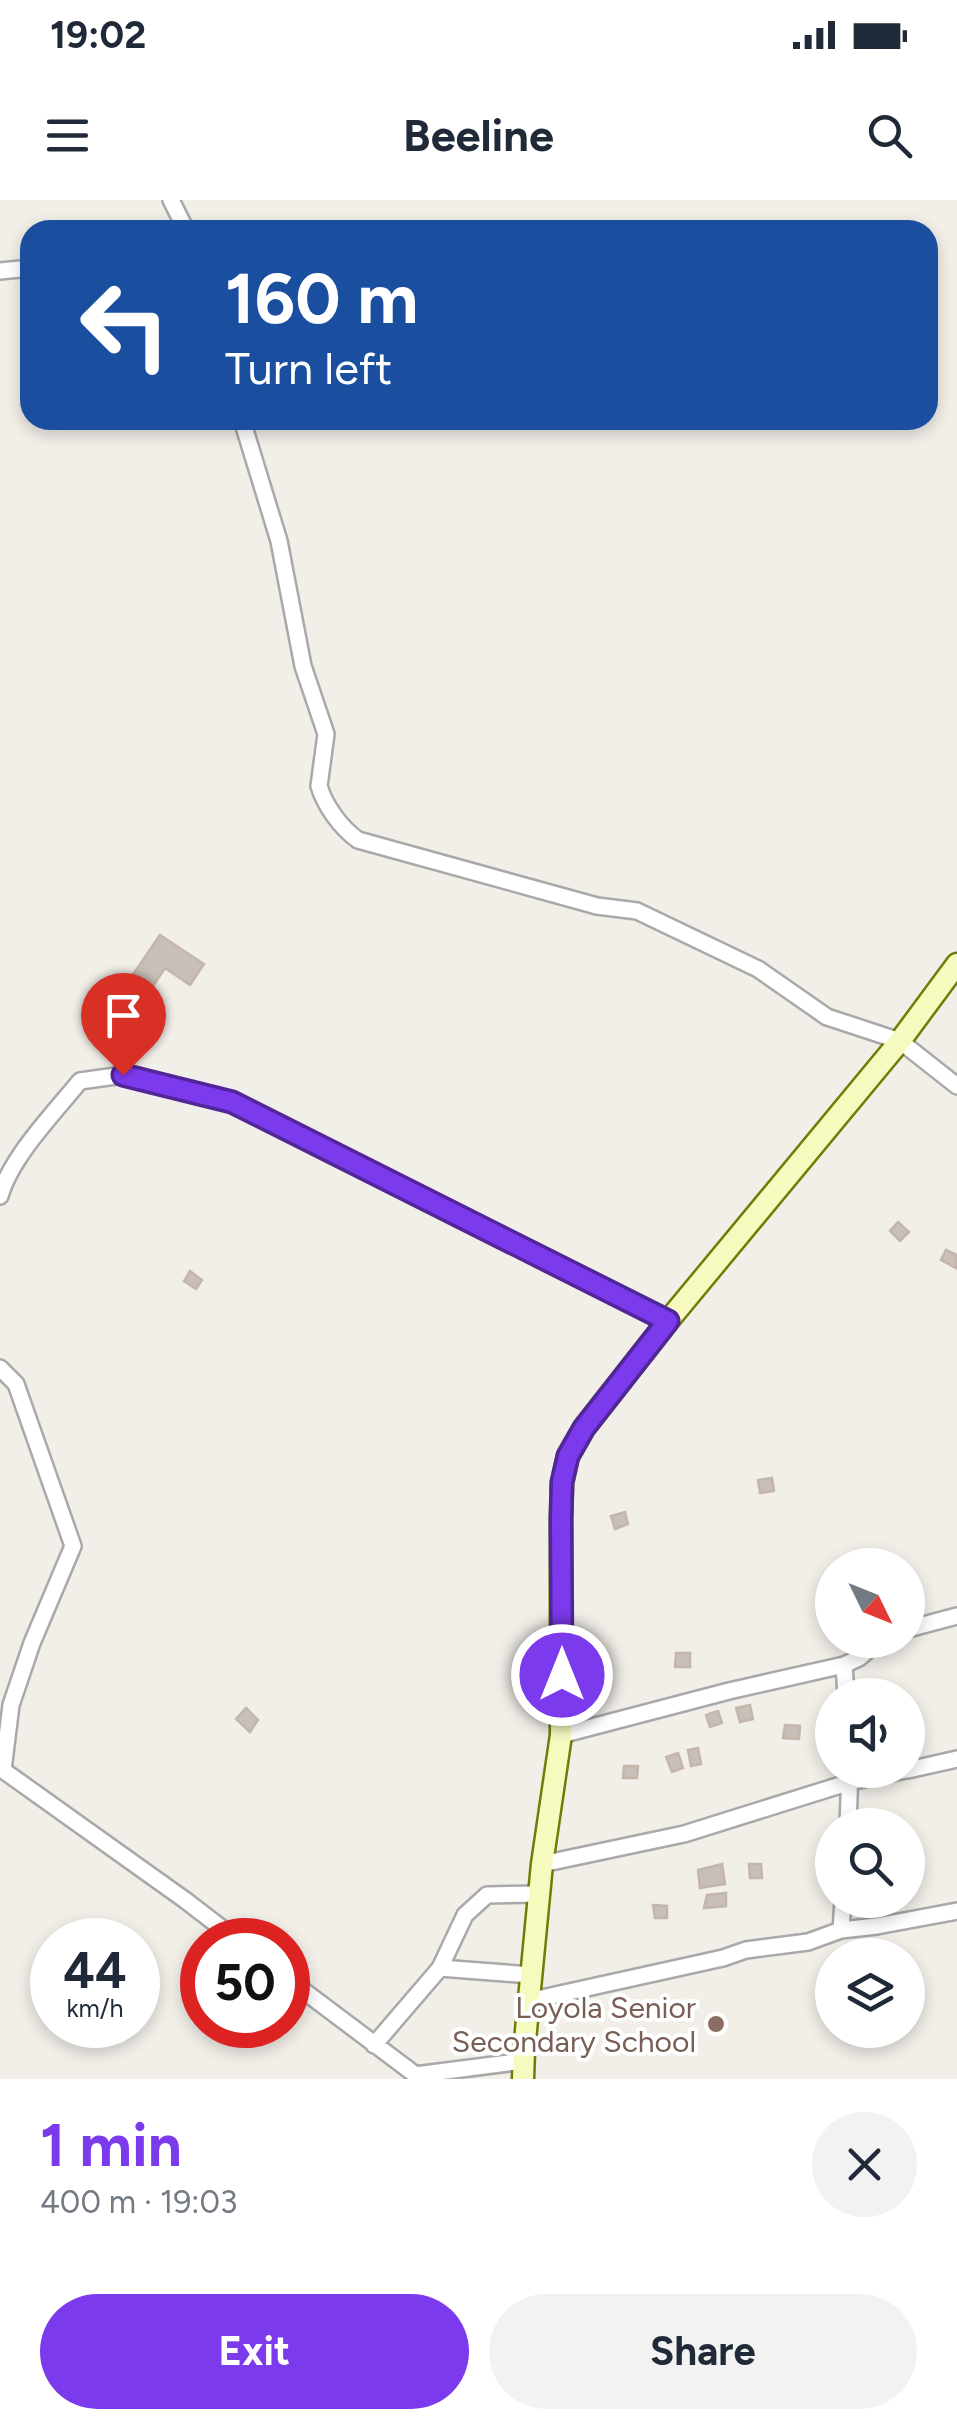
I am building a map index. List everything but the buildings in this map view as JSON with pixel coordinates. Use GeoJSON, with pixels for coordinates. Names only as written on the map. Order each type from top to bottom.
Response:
{"type":"FeatureCollection","features":[{"type":"Feature","properties":{"kind":"main road"},"geometry":{"type":"LineString","coordinates":[[524,2070],[542,1864],[561,1735],[561,1519],[562,1482],[568,1456],[584,1428],[668,1321],[900,1042],[957,964]]}},
{"type":"Feature","properties":{"kind":"street"},"geometry":{"type":"LineString","coordinates":[[245,430],[279,541],[303,666],[326,734],[319,786],[346,832],[358,840],[597,906],[637,911],[758,969],[828,1017],[900,1042],[957,1086]]}},
{"type":"Feature","properties":{"kind":"street"},"geometry":{"type":"LineString","coordinates":[[0,1196],[13,1166],[80,1081],[123,1075],[232,1102],[668,1321]]}},
{"type":"Feature","properties":{"kind":"street"},"geometry":{"type":"LineString","coordinates":[[0,1368],[16,1384],[73,1546],[11,1705],[2,1769],[208,1918]]}},
{"type":"Feature","properties":{"kind":"street"},"geometry":{"type":"LineString","coordinates":[[925,1624],[957,1616]]}},
{"type":"Feature","properties":{"kind":"street"},"geometry":{"type":"LineString","coordinates":[[561,1735],[844,1665],[859,1658]]}},
{"type":"Feature","properties":{"kind":"street"},"geometry":{"type":"LineString","coordinates":[[844,1665],[845,1678]]}},
{"type":"Feature","properties":{"kind":"street"},"geometry":{"type":"LineString","coordinates":[[925,1766],[957,1759]]}},
{"type":"Feature","properties":{"kind":"street"},"geometry":{"type":"LineString","coordinates":[[542,1864],[684,1834],[816,1788]]}},
{"type":"Feature","properties":{"kind":"street"},"geometry":{"type":"LineString","coordinates":[[374,2045],[440,1968],[465,1915],[487,1895],[539,1894]]}},
{"type":"Feature","properties":{"kind":"street"},"geometry":{"type":"LineString","coordinates":[[528,2002],[746,1950],[808,1942],[841,1930],[957,1911]]}},
{"type":"Feature","properties":{"kind":"street"},"geometry":{"type":"LineString","coordinates":[[841,1930],[842,1918]]}},
{"type":"Feature","properties":{"kind":"street"},"geometry":{"type":"LineString","coordinates":[[440,1968],[531,1975]]}},
{"type":"Feature","properties":{"kind":"street"},"geometry":{"type":"LineString","coordinates":[[310,1995],[418,2077],[524,2070]]}},
{"type":"Feature","properties":{"kind":"place","name":"Loyola Senior Secondary School"},"geometry":{"type":"Point","coordinates":[716,2024]}},
{"type":"Feature","properties":{"kind":"route"},"geometry":{"type":"LineString","coordinates":[[123,1075],[232,1102],[668,1321],[584,1428],[568,1456],[562,1482],[562,1675]]}}]}
